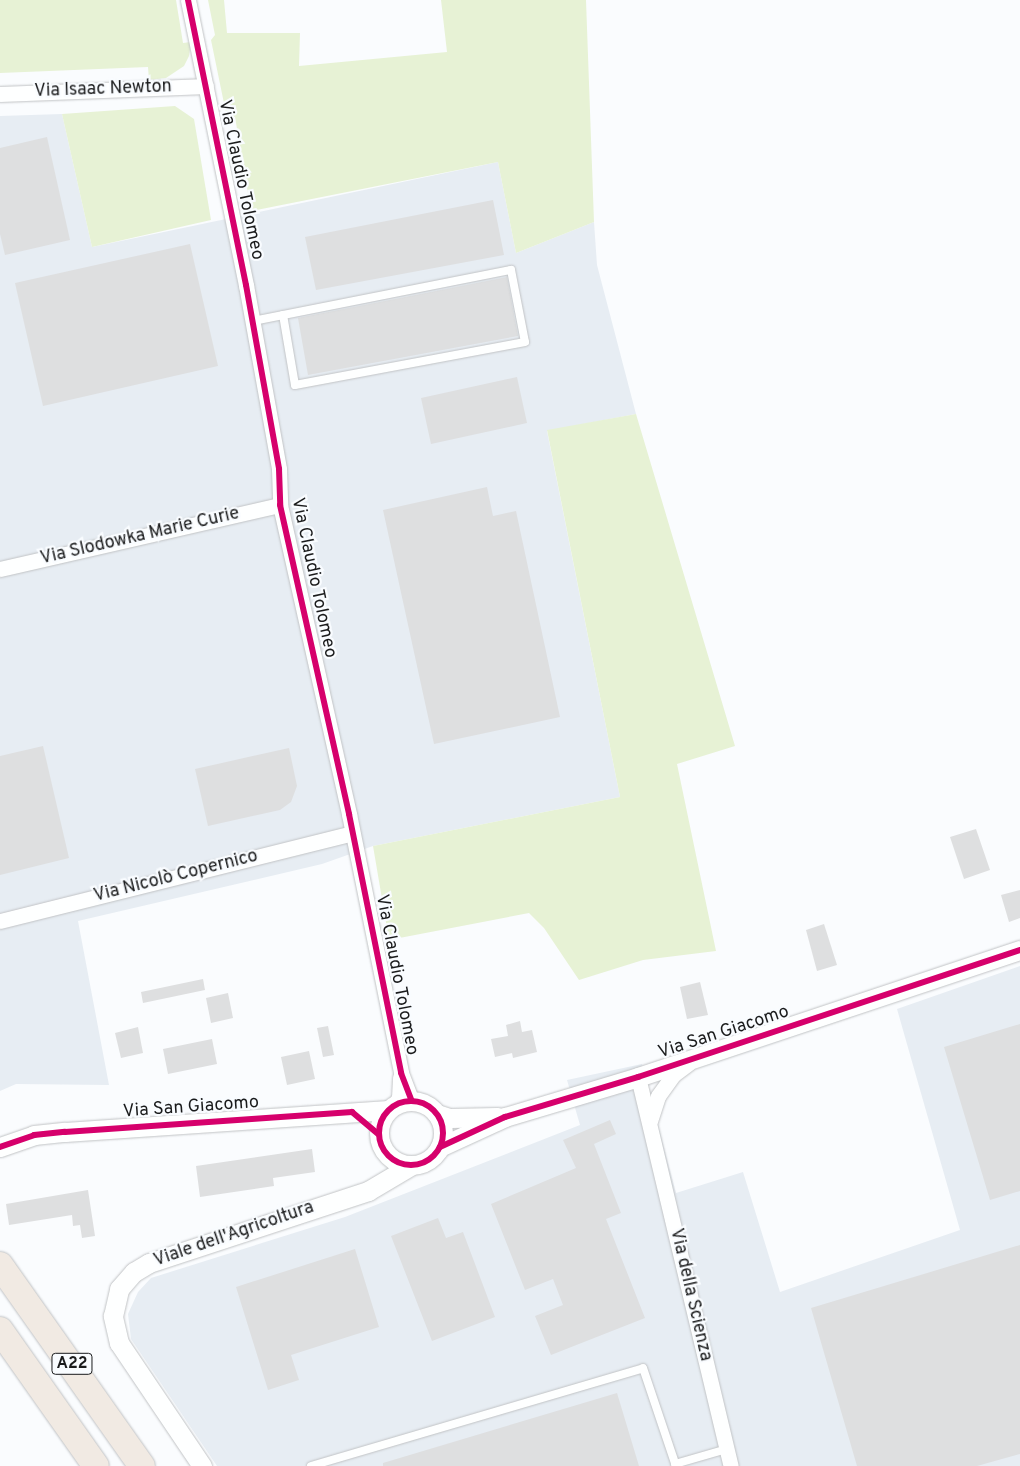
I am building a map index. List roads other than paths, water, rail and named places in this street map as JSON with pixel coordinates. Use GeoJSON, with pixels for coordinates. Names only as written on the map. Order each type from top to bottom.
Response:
{"type":"FeatureCollection","features":[{"type":"Feature","properties":{"kind":"highway","name":"A22"},"geometry":{"type":"LineString","coordinates":[[0,1264],[142,1466]]}},
{"type":"Feature","properties":{"kind":"highway","name":"A22"},"geometry":{"type":"LineString","coordinates":[[0,1330],[96,1466]]}},
{"type":"Feature","properties":{"kind":"street","name":"Via Claudio Tolomeo"},"geometry":{"type":"LineString","coordinates":[[188,0],[253,321],[279,469],[280,505],[352,833],[401,1073],[412,1100]]}},
{"type":"Feature","properties":{"kind":"street","name":"Via Isaac Newton"},"geometry":{"type":"LineString","coordinates":[[0,94],[206,86]]}},
{"type":"Feature","properties":{"kind":"street","name":"Via Slodowka Marie Curie"},"geometry":{"type":"LineString","coordinates":[[0,569],[280,505]]}},
{"type":"Feature","properties":{"kind":"street","name":"Via Nicolò Copernico"},"geometry":{"type":"LineString","coordinates":[[0,921],[352,833]]}},
{"type":"Feature","properties":{"kind":"street","name":"Via San Giacomo"},"geometry":{"type":"LineString","coordinates":[[440,1147],[505,1117],[694,1059],[1020,950]]}},
{"type":"Feature","properties":{"kind":"street","name":"Via della Scienza"},"geometry":{"type":"LineString","coordinates":[[650,1125],[658,1096],[673,1076],[694,1059]]}},
{"type":"Feature","properties":{"kind":"street","name":"Via Claudio Tolomeo"},"geometry":{"type":"LineString","coordinates":[[390,1108],[399,1098],[401,1073]]}},
{"type":"Feature","properties":{"kind":"street","name":"Via della Scienza"},"geometry":{"type":"LineString","coordinates":[[638,1077],[731,1466]]}},
{"type":"Feature","properties":{"kind":"street"},"geometry":{"type":"LineString","coordinates":[[352,1112],[380,1141],[395,1161],[412,1165],[431,1158],[440,1147],[443,1130],[437,1114],[426,1104],[412,1100],[390,1108],[380,1141]]}},
{"type":"Feature","properties":{"kind":"street","name":"Via San Giacomo"},"geometry":{"type":"LineString","coordinates":[[0,1147],[34,1135],[390,1108]]}},
{"type":"Feature","properties":{"kind":"street","name":"Via San Giacomo"},"geometry":{"type":"LineString","coordinates":[[437,1114],[449,1118],[505,1117]]}},
{"type":"Feature","properties":{"kind":"street","name":"Viale dell'Agricoltura"},"geometry":{"type":"LineString","coordinates":[[351,1196],[367,1184],[380,1168],[380,1141]]}},
{"type":"Feature","properties":{"kind":"street","name":"Viale dell'Agricoltura"},"geometry":{"type":"LineString","coordinates":[[202,1466],[119,1343],[113,1316],[119,1289],[134,1272],[174,1252],[368,1191],[412,1165]]}},
{"type":"Feature","properties":{"kind":"lane"},"geometry":{"type":"LineString","coordinates":[[253,321],[511,270],[525,342],[295,385],[283,316]]}},
{"type":"Feature","properties":{"kind":"lane"},"geometry":{"type":"LineString","coordinates":[[311,1466],[643,1368],[675,1465],[726,1448]]}}]}
